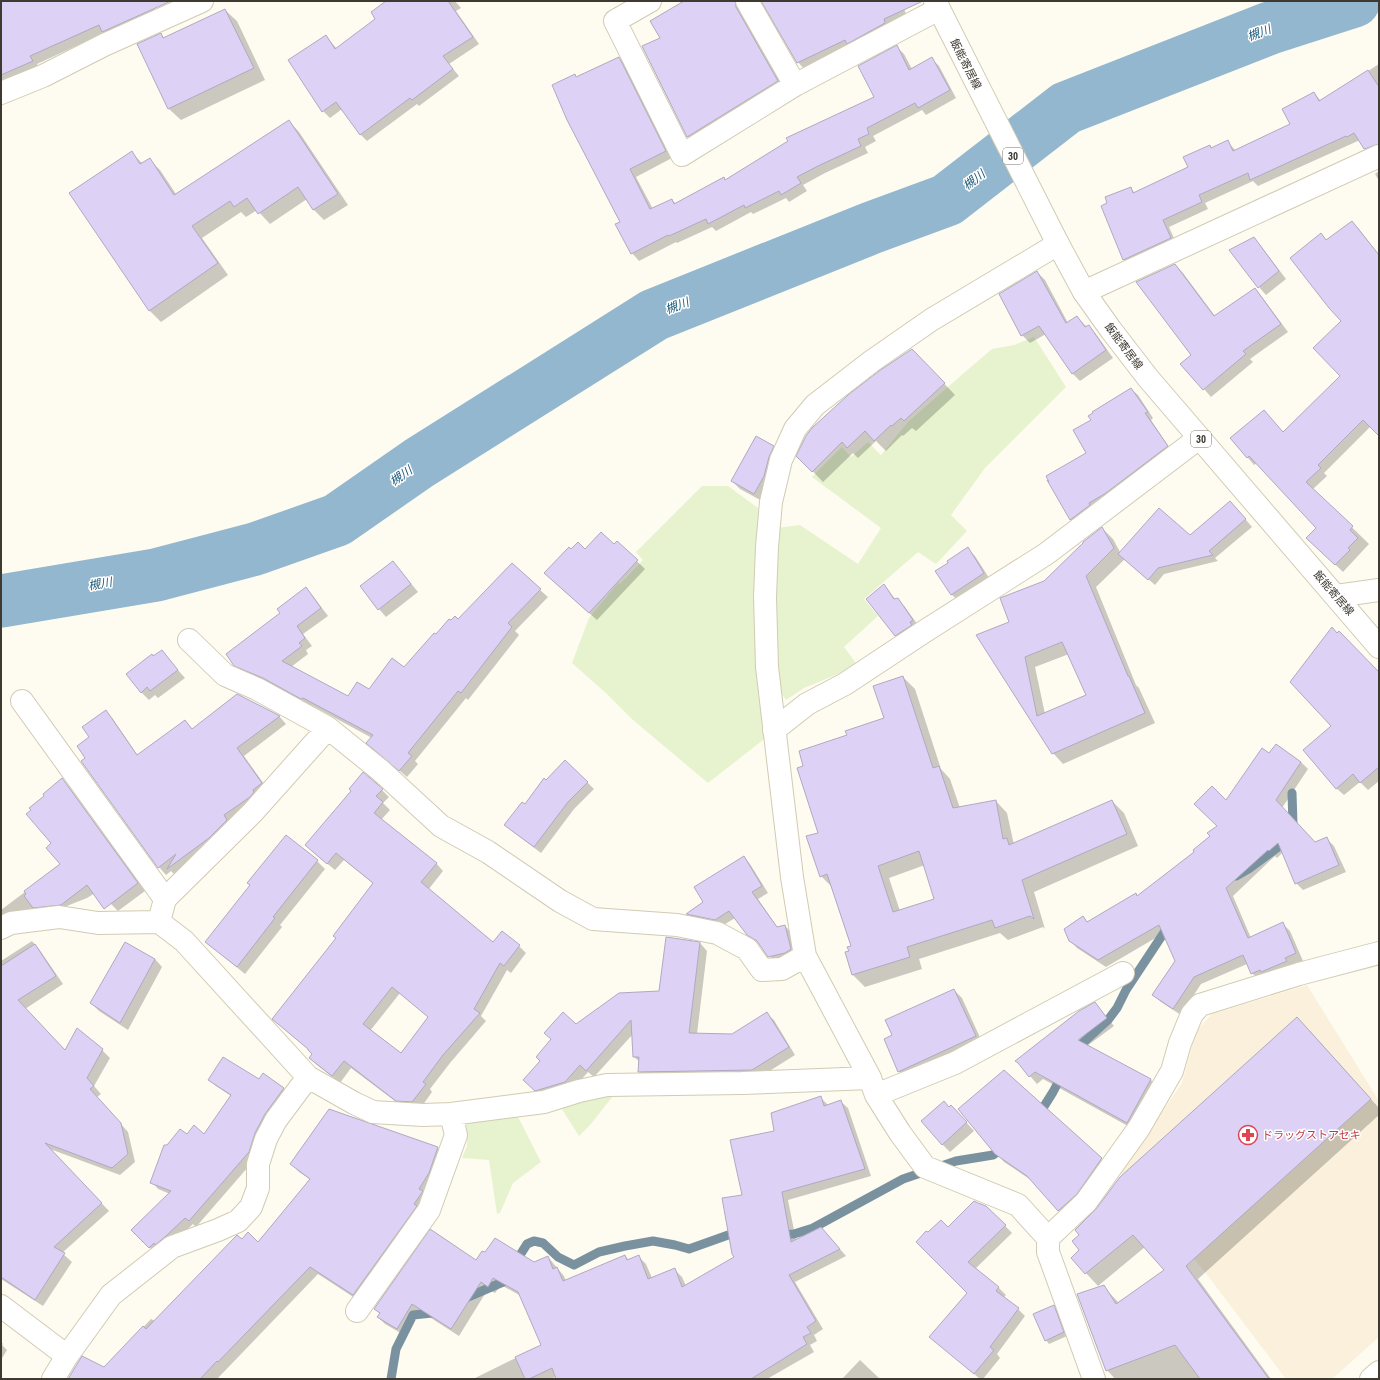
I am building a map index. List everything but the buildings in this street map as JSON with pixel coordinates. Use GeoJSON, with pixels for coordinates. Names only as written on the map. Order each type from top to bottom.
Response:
{"type":"FeatureCollection","features":[{"type":"Feature","properties":{"kind":"main road"},"geometry":{"type":"LineString","coordinates":[[1,94],[43,76],[104,45],[202,1]]}},
{"type":"Feature","properties":{"kind":"main road"},"geometry":{"type":"LineString","coordinates":[[650,1],[615,21],[682,155],[795,85],[937,5]]}},
{"type":"Feature","properties":{"kind":"main road"},"geometry":{"type":"LineString","coordinates":[[747,1],[795,85]]}},
{"type":"Feature","properties":{"kind":"main road","name":"飯能寄居線"},"geometry":{"type":"LineString","coordinates":[[937,5],[1044,217],[1084,292],[1143,372],[1379,647]]}},
{"type":"Feature","properties":{"kind":"main road"},"geometry":{"type":"LineString","coordinates":[[1084,292],[1379,156]]}},
{"type":"Feature","properties":{"kind":"main road"},"geometry":{"type":"LineString","coordinates":[[1058,244],[931,320],[898,343],[815,405],[795,429],[781,460],[771,502],[765,597],[767,659],[774,730],[792,878],[805,956],[873,1086],[900,1134],[925,1167],[1018,1206],[1048,1238],[1048,1252],[1094,1379]]}},
{"type":"Feature","properties":{"kind":"main road"},"geometry":{"type":"LineString","coordinates":[[774,730],[807,704],[845,684],[1046,554],[1199,438]]}},
{"type":"Feature","properties":{"kind":"main road"},"geometry":{"type":"LineString","coordinates":[[1336,596],[1379,590]]}},
{"type":"Feature","properties":{"kind":"main road"},"geometry":{"type":"LineString","coordinates":[[189,640],[225,675],[257,689],[328,728],[380,770],[441,826],[488,852],[560,901],[593,919],[677,925],[717,933],[747,949],[762,970],[782,969],[805,956]]}},
{"type":"Feature","properties":{"kind":"main road"},"geometry":{"type":"LineString","coordinates":[[22,701],[165,899]]}},
{"type":"Feature","properties":{"kind":"main road"},"geometry":{"type":"LineString","coordinates":[[159,922],[165,899],[252,812],[328,728]]}},
{"type":"Feature","properties":{"kind":"main road"},"geometry":{"type":"LineString","coordinates":[[1,928],[11,923],[59,917],[98,923],[159,922],[184,941],[308,1077],[373,1112],[423,1115],[451,1114],[544,1102],[579,1091],[607,1085],[742,1083],[873,1086],[955,1063],[1123,973]]}},
{"type":"Feature","properties":{"kind":"main road"},"geometry":{"type":"LineString","coordinates":[[1048,1238],[1086,1202],[1139,1128],[1172,1071],[1180,1043],[1192,1014],[1200,1005],[1299,974],[1374,955],[1379,952]]}},
{"type":"Feature","properties":{"kind":"main road"},"geometry":{"type":"LineString","coordinates":[[53,1379],[67,1356],[111,1295],[172,1247],[218,1230],[238,1220],[251,1207],[258,1188],[258,1164],[266,1139],[276,1120],[308,1077]]}},
{"type":"Feature","properties":{"kind":"main road"},"geometry":{"type":"LineString","coordinates":[[357,1311],[429,1210],[456,1135],[451,1114]]}},
{"type":"Feature","properties":{"kind":"main road"},"geometry":{"type":"LineString","coordinates":[[1,1306],[67,1356]]}},
{"type":"Feature","properties":{"kind":"main road"},"geometry":{"type":"LineString","coordinates":[[1371,1379],[1379,1372]]}},
{"type":"Feature","properties":{"kind":"shaded area"},"geometry":{"type":"Polygon","coordinates":[[[1307,985],[1379,1101],[1379,1337],[1332,1379],[1286,1379],[1205,1272],[1120,1173],[1182,1083],[1196,1031],[1212,1014],[1307,985]]]}},
{"type":"Feature","properties":{"kind":"green space"},"geometry":{"type":"Polygon","coordinates":[[[1034,337],[1066,387],[985,468],[951,515],[967,531],[936,564],[918,552],[864,599],[878,616],[844,647],[856,663],[838,674],[804,688],[786,700],[776,686],[774,654],[777,528],[800,525],[858,564],[881,528],[812,477],[842,447],[851,457],[868,442],[881,455],[908,422],[992,349],[1014,345],[1034,337]]]}},
{"type":"Feature","properties":{"kind":"green space"},"geometry":{"type":"Polygon","coordinates":[[[702,486],[728,486],[758,508],[756,587],[767,737],[708,783],[633,720],[607,694],[572,663],[589,618],[618,583],[620,584],[643,560],[636,552],[702,486]]]}},
{"type":"Feature","properties":{"kind":"green space"},"geometry":{"type":"Polygon","coordinates":[[[595,1093],[613,1096],[590,1125],[579,1136],[560,1106],[595,1093]]]}},
{"type":"Feature","properties":{"kind":"green space"},"geometry":{"type":"Polygon","coordinates":[[[517,1115],[541,1162],[513,1183],[500,1213],[497,1214],[489,1160],[462,1158],[467,1146],[466,1122],[517,1115]]]}},
{"type":"Feature","properties":{"kind":"waterway","name":"槻川"},"geometry":{"type":"LineString","coordinates":[[1,601],[156,575],[255,549],[337,520],[419,463],[654,315],[871,228],[947,200],[1066,108],[1270,28],[1354,1]]}},
{"type":"Feature","properties":{"kind":"waterway"},"geometry":{"type":"LineString","coordinates":[[1236,876],[1250,868],[1285,842],[1293,825],[1292,793]]}},
{"type":"Feature","properties":{"kind":"waterway"},"geometry":{"type":"LineString","coordinates":[[1074,1051],[1108,1020],[1169,925]]}},
{"type":"Feature","properties":{"kind":"waterway"},"geometry":{"type":"LineString","coordinates":[[1038,1116],[1063,1073]]}},
{"type":"Feature","properties":{"kind":"waterway"},"geometry":{"type":"LineString","coordinates":[[778,1235],[794,1234],[813,1228],[903,1179],[956,1161],[993,1155],[1004,1147]]}},
{"type":"Feature","properties":{"kind":"waterway"},"geometry":{"type":"LineString","coordinates":[[461,1300],[503,1282],[527,1244],[534,1241],[543,1243],[558,1257],[574,1265],[599,1252],[625,1246],[653,1241],[689,1249],[731,1234],[740,1234]]}},
{"type":"Feature","properties":{"kind":"waterway"},"geometry":{"type":"LineString","coordinates":[[391,1379],[396,1349],[413,1315],[432,1313],[439,1310]]}},
{"type":"Feature","properties":{"kind":"place","name":"ドラッグストアセキ"},"geometry":{"type":"Point","coordinates":[1248,1135]}}]}
